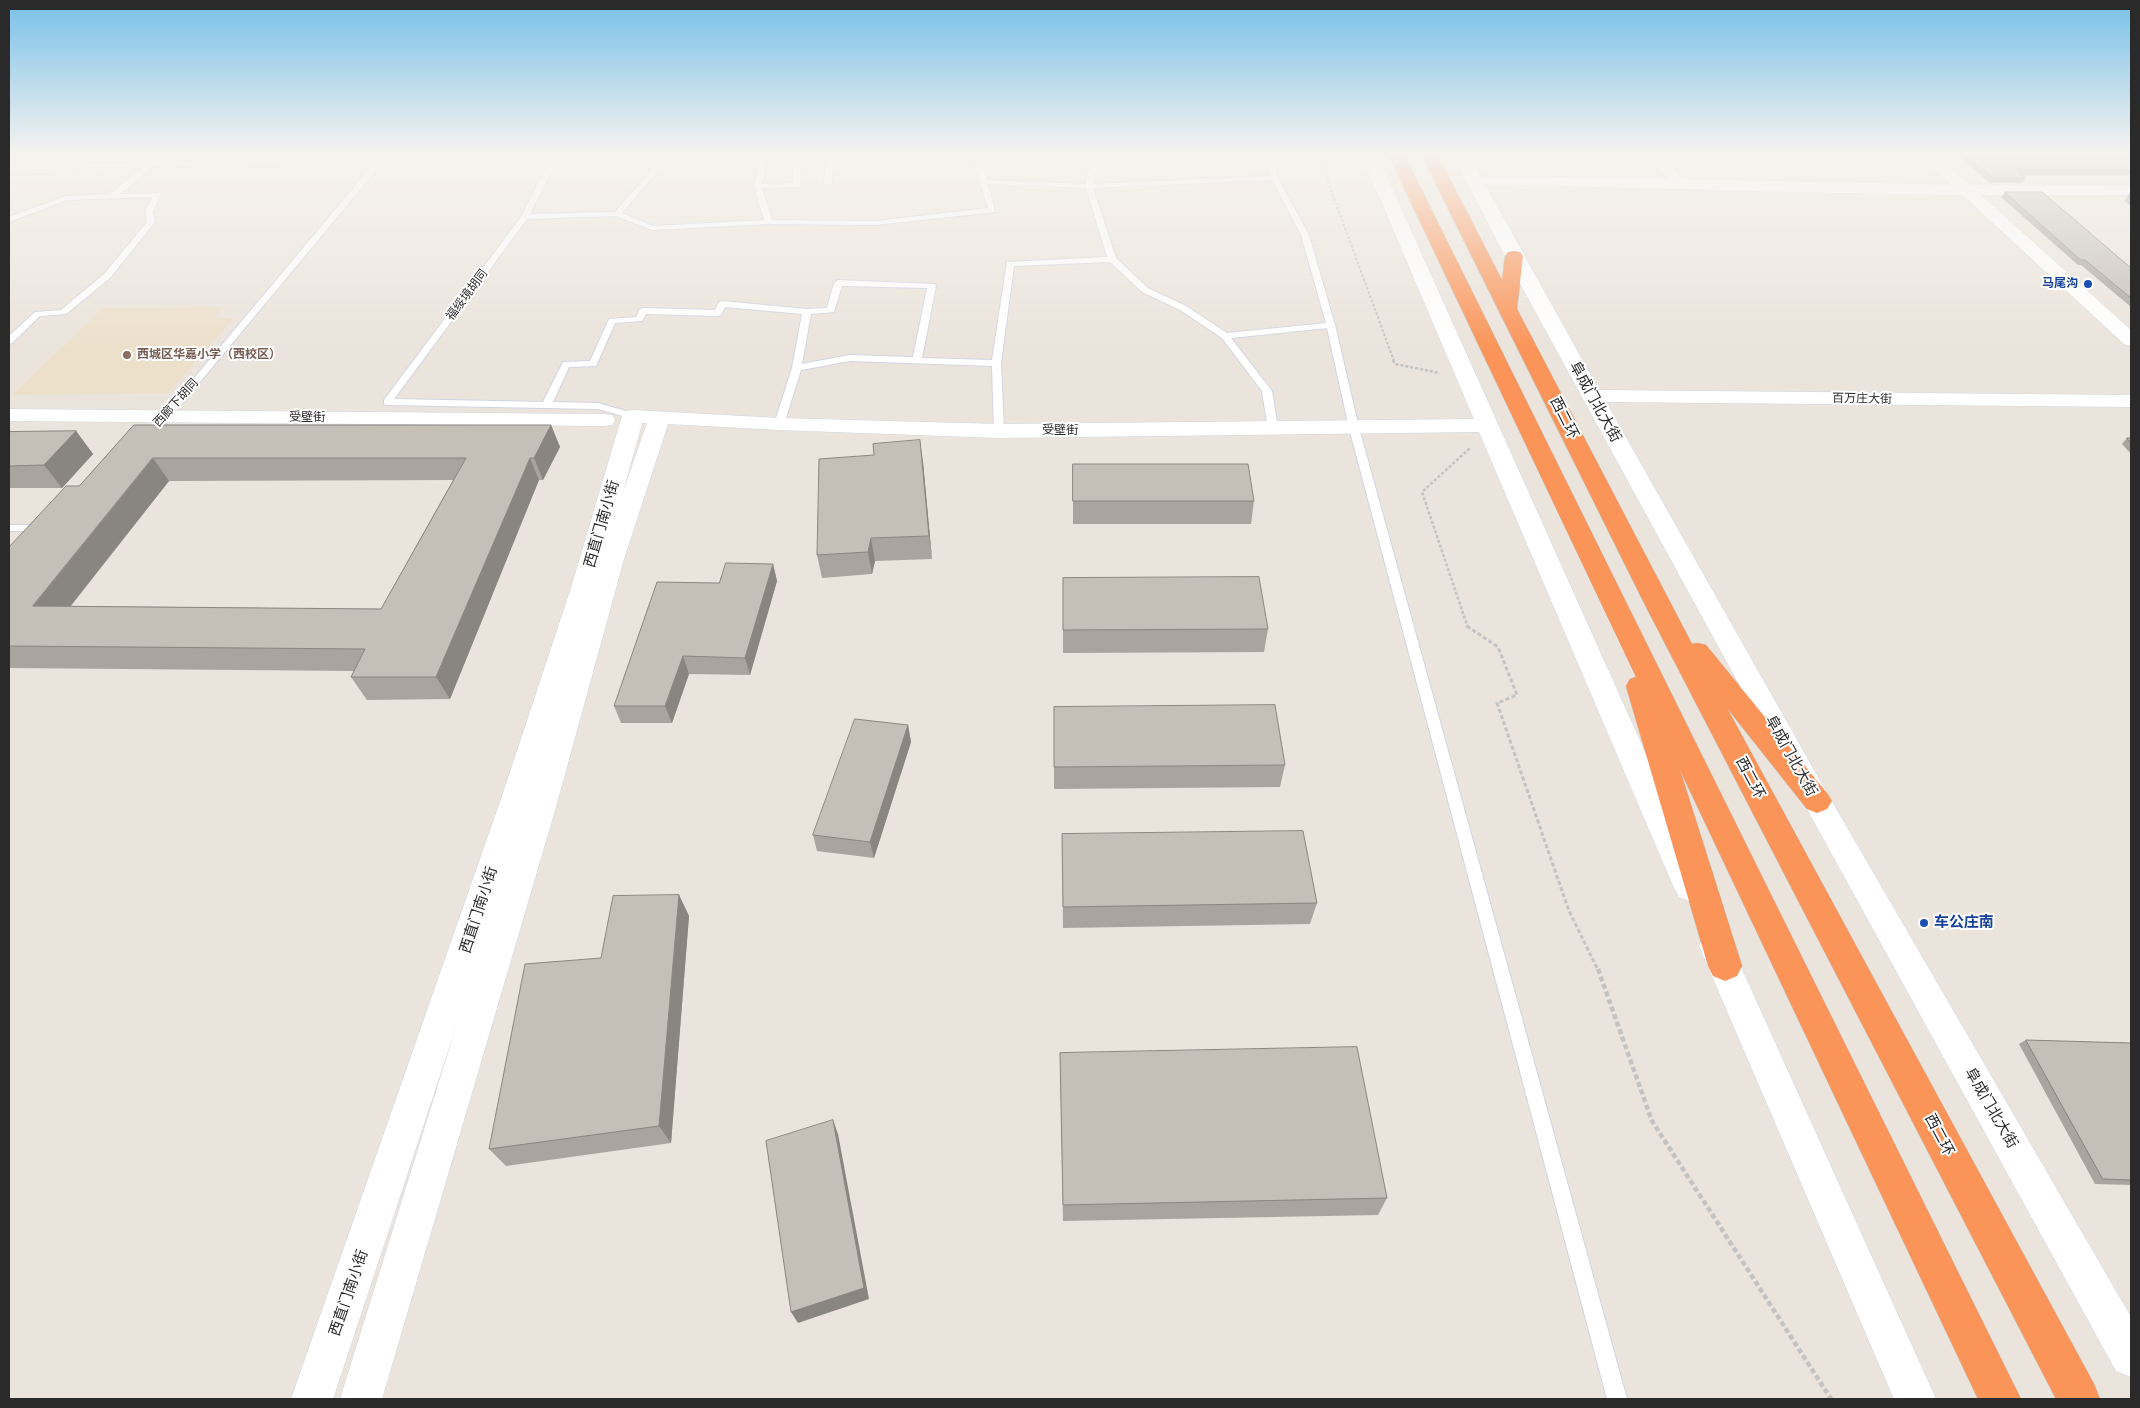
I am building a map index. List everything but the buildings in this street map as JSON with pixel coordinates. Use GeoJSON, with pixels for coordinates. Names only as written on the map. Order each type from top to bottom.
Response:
{"type":"FeatureCollection","features":[{"type":"Feature","properties":{"kind":"highway"},"geometry":{"type":"LineString","coordinates":[[1427,218],[2000,1399]]}},
{"type":"Feature","properties":{"kind":"highway","name":"西二环"},"geometry":{"type":"LineString","coordinates":[[1462,218],[1657,603],[2079,1399]]}},
{"type":"Feature","properties":{"kind":"highway"},"geometry":{"type":"LineString","coordinates":[[1508,308],[1514,256]]}},
{"type":"Feature","properties":{"kind":"highway"},"geometry":{"type":"LineString","coordinates":[[1657,603],[1817,801]]}},
{"type":"Feature","properties":{"kind":"highway"},"geometry":{"type":"LineString","coordinates":[[1615,604],[1725,966]]}},
{"type":"Feature","properties":{"kind":"street"},"geometry":{"type":"LineString","coordinates":[[1397,218],[1915,1399]]}},
{"type":"Feature","properties":{"kind":"street","name":"阜成门北大街"},"geometry":{"type":"LineString","coordinates":[[1494,218],[1817,801],[2131,1356]]}},
{"type":"Feature","properties":{"kind":"street"},"geometry":{"type":"LineString","coordinates":[[1997,218],[2131,340]]}},
{"type":"Feature","properties":{"kind":"street","name":"百万庄大街"},"geometry":{"type":"LineString","coordinates":[[1592,396],[2131,401]]}},
{"type":"Feature","properties":{"kind":"street","name":"受壁街"},"geometry":{"type":"LineString","coordinates":[[9,415],[632,418],[999,431],[1487,425]]}},
{"type":"Feature","properties":{"kind":"street","name":"西直门南小街"},"geometry":{"type":"LineString","coordinates":[[312,1399],[522,780],[584,588],[632,418]]}},
{"type":"Feature","properties":{"kind":"street","name":"西直门南小街"},"geometry":{"type":"LineString","coordinates":[[361,1399],[541,806],[612,559],[632,418]]}},
{"type":"Feature","properties":{"kind":"street"},"geometry":{"type":"LineString","coordinates":[[20,546],[45,522]]}},
{"type":"Feature","properties":{"kind":"lane"},"geometry":{"type":"LineString","coordinates":[[9,341],[38,314],[62,312],[107,276],[151,222],[150,218]]}},
{"type":"Feature","properties":{"kind":"lane","name":"西廊下胡同"},"geometry":{"type":"LineString","coordinates":[[154,428],[332,218]]}},
{"type":"Feature","properties":{"kind":"lane","name":"福绥境胡同"},"geometry":{"type":"LineString","coordinates":[[524,218],[387,402],[547,404]]}},
{"type":"Feature","properties":{"kind":"lane"},"geometry":{"type":"LineString","coordinates":[[626,218],[652,228],[769,222],[876,223],[923,218]]}},
{"type":"Feature","properties":{"kind":"lane"},"geometry":{"type":"LineString","coordinates":[[768,218],[769,222]]}},
{"type":"Feature","properties":{"kind":"lane"},"geometry":{"type":"LineString","coordinates":[[1099,218],[1112,259],[1146,290],[1183,308],[1225,336],[1244,358],[1267,391],[1273,429]]}},
{"type":"Feature","properties":{"kind":"lane"},"geometry":{"type":"LineString","coordinates":[[1296,218],[1305,234],[1331,325],[1354,428],[1617,1399]]}},
{"type":"Feature","properties":{"kind":"lane"},"geometry":{"type":"LineString","coordinates":[[999,431],[996,362],[1010,264],[1112,259]]}},
{"type":"Feature","properties":{"kind":"lane"},"geometry":{"type":"LineString","coordinates":[[632,418],[598,406],[547,404],[566,364],[593,364],[612,321],[639,319],[643,311],[718,313],[722,304],[808,312],[831,310],[838,283],[932,286],[917,360]]}},
{"type":"Feature","properties":{"kind":"lane"},"geometry":{"type":"LineString","coordinates":[[779,424],[797,368],[808,312]]}},
{"type":"Feature","properties":{"kind":"lane"},"geometry":{"type":"LineString","coordinates":[[1225,336],[1331,325]]}},
{"type":"Feature","properties":{"kind":"lane"},"geometry":{"type":"LineString","coordinates":[[797,368],[850,358],[996,362]]}},
{"type":"Feature","properties":{"kind":"lane"},"geometry":{"type":"LineString","coordinates":[[9,528],[45,522]]}},
{"type":"Feature","properties":{"kind":"path"},"geometry":{"type":"LineString","coordinates":[[1341,218],[1395,364],[1440,373],[1444,382]]}},
{"type":"Feature","properties":{"kind":"path"},"geometry":{"type":"LineString","coordinates":[[1460,426],[1469,449],[1422,492],[1468,628],[1498,646],[1517,695],[1497,703],[1568,911],[1596,963],[1652,1121],[1831,1399]]}},
{"type":"Feature","properties":{"kind":"shaded area","name":"西城区华嘉小学（西校区）"},"geometry":{"type":"Polygon","coordinates":[[[223,307],[214,318],[234,318],[168,393],[12,395],[103,308],[223,307]]]}},
{"type":"Feature","properties":{"kind":"place","name":"马尾沟"},"geometry":{"type":"Point","coordinates":[2088,284]}},
{"type":"Feature","properties":{"kind":"place","name":"西城区华嘉小学（西校区）"},"geometry":{"type":"Point","coordinates":[127,355]}},
{"type":"Feature","properties":{"kind":"place","name":"车公庄南"},"geometry":{"type":"Point","coordinates":[1924,923]}}]}
